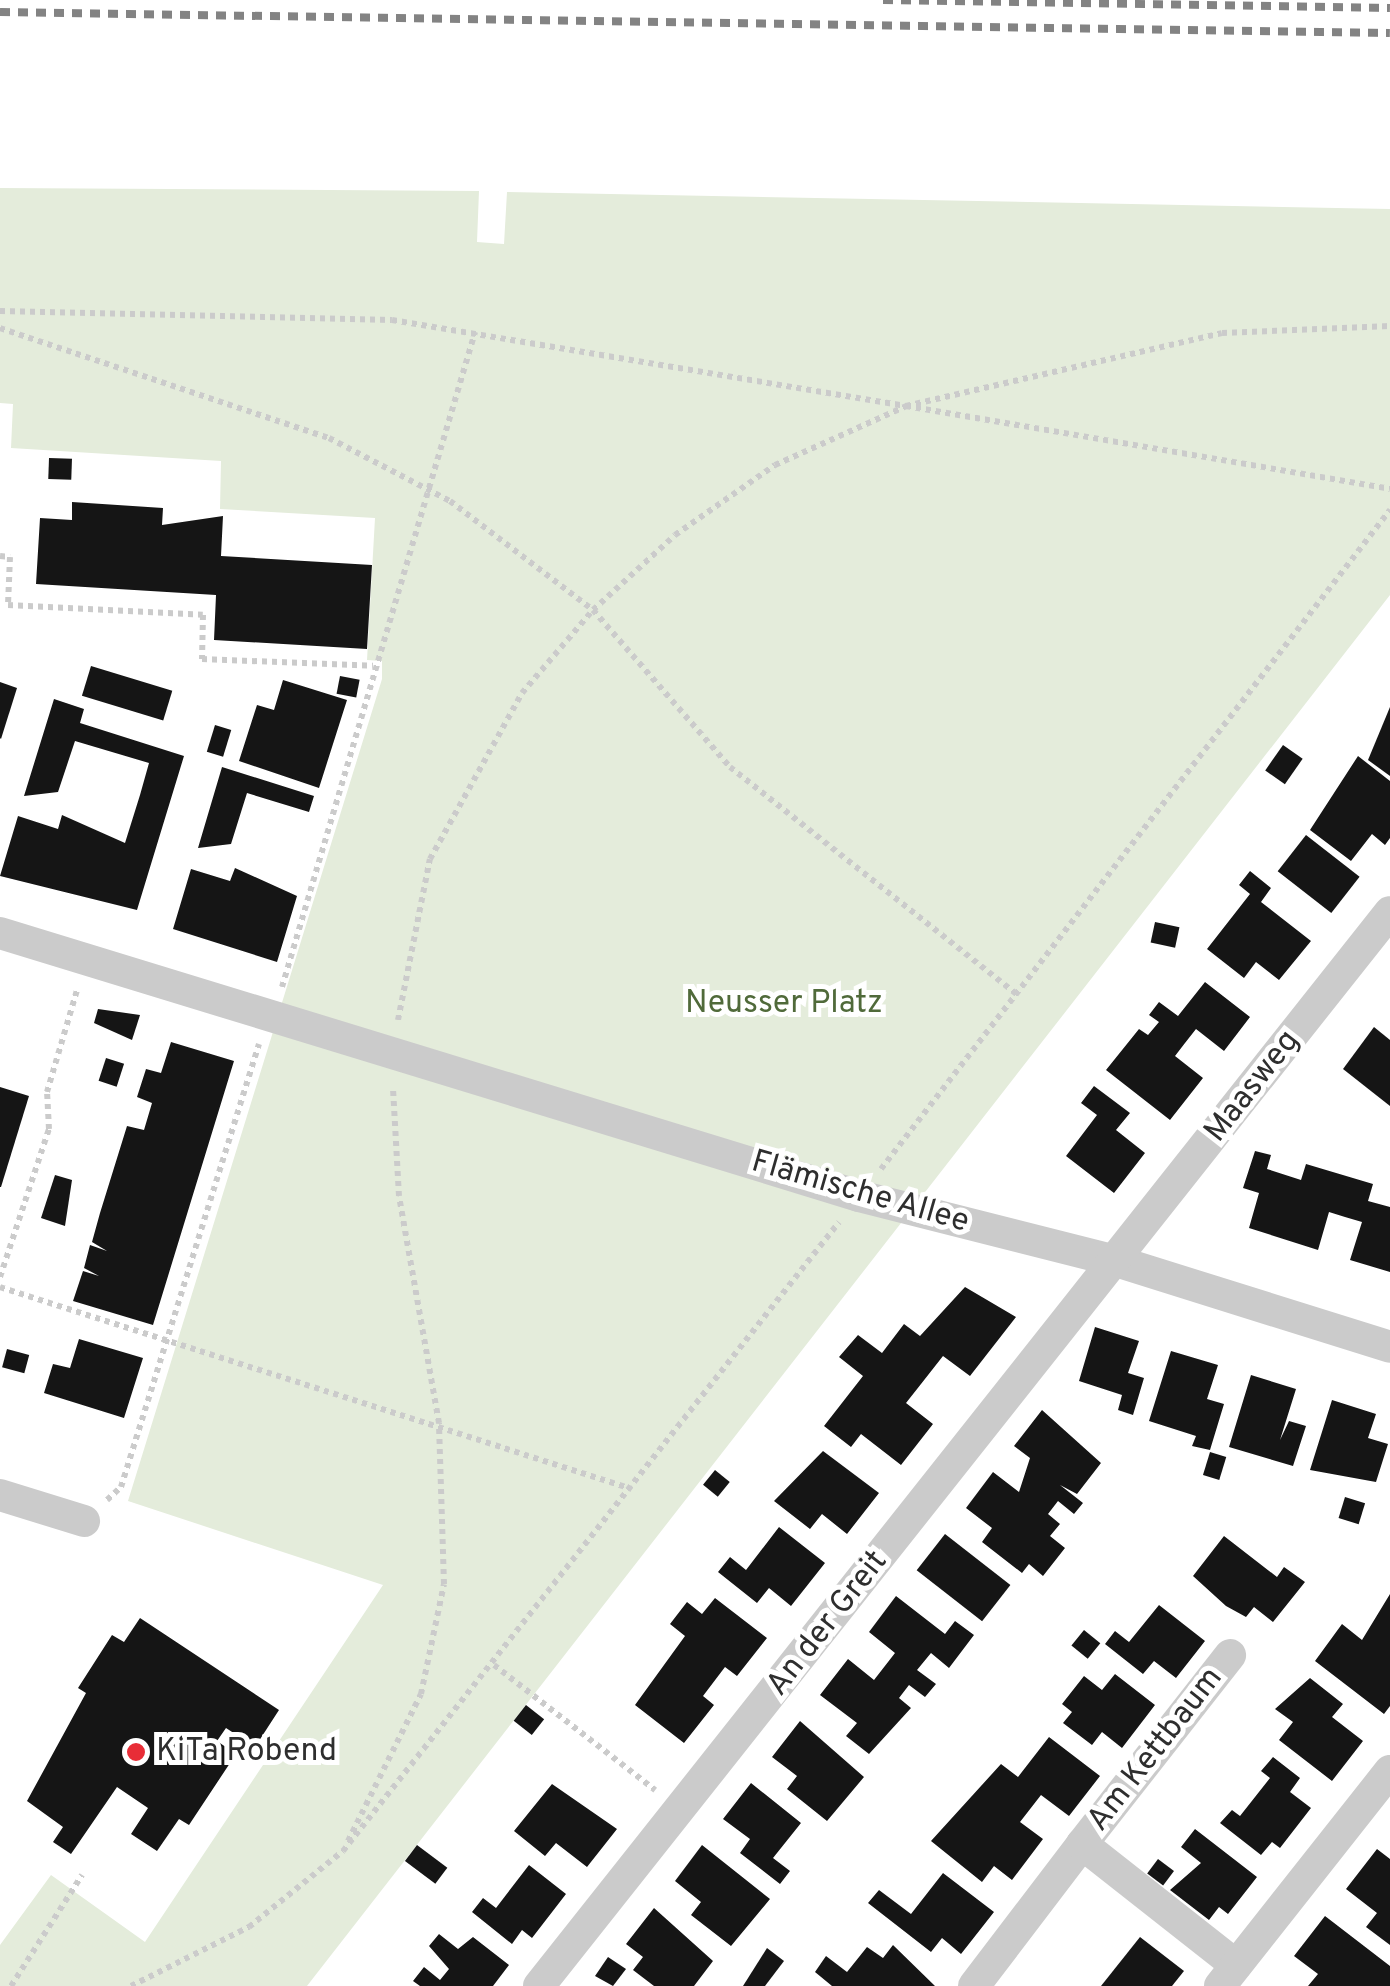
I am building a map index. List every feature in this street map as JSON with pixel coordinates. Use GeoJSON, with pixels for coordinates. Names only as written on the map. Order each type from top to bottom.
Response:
{"type":"FeatureCollection","features":[{"type":"Feature","properties":{"kind":"street","name":"Maasweg"},"geometry":{"type":"LineString","coordinates":[[1116,1261],[1390,912]]}},
{"type":"Feature","properties":{"kind":"street","name":"Flämische Allee"},"geometry":{"type":"LineString","coordinates":[[0,933],[860,1196],[1116,1261],[1390,1347]]}},
{"type":"Feature","properties":{"kind":"street","name":"An der Greit"},"geometry":{"type":"LineString","coordinates":[[539,1986],[1116,1261]]}},
{"type":"Feature","properties":{"kind":"street"},"geometry":{"type":"LineString","coordinates":[[0,1494],[84,1521]]}},
{"type":"Feature","properties":{"kind":"street","name":"Am Kettbaum"},"geometry":{"type":"LineString","coordinates":[[974,1986],[1230,1655]]}},
{"type":"Feature","properties":{"kind":"street","name":"Am Kettbaum"},"geometry":{"type":"LineString","coordinates":[[1082,1844],[1228,1976],[1390,1770]]}},
{"type":"Feature","properties":{"kind":"path"},"geometry":{"type":"LineString","coordinates":[[0,311],[392,320],[1390,490]]}},
{"type":"Feature","properties":{"kind":"path"},"geometry":{"type":"LineString","coordinates":[[343,1852],[420,1694],[444,1584],[440,1424],[399,1196],[391,1054],[430,859],[522,693],[593,610],[675,535],[775,465],[906,406],[1222,333],[1390,326]]}},
{"type":"Feature","properties":{"kind":"path"},"geometry":{"type":"LineString","coordinates":[[0,328],[274,417],[428,490],[593,610],[730,768],[1018,995]]}},
{"type":"Feature","properties":{"kind":"path"},"geometry":{"type":"LineString","coordinates":[[84,1521],[121,1486],[273,1017],[373,666],[475,332]]}},
{"type":"Feature","properties":{"kind":"path"},"geometry":{"type":"LineString","coordinates":[[131,1986],[249,1927],[343,1852],[494,1666],[1018,995],[1390,510]]}},
{"type":"Feature","properties":{"kind":"path"},"geometry":{"type":"LineString","coordinates":[[0,556],[10,557],[8,604],[203,615],[202,659],[373,666]]}},
{"type":"Feature","properties":{"kind":"path"},"geometry":{"type":"LineString","coordinates":[[0,1277],[49,1129],[47,1092],[85,960]]}},
{"type":"Feature","properties":{"kind":"path"},"geometry":{"type":"LineString","coordinates":[[0,1287],[632,1488]]}},
{"type":"Feature","properties":{"kind":"path"},"geometry":{"type":"LineString","coordinates":[[494,1666],[681,1810]]}},
{"type":"Feature","properties":{"kind":"path"},"geometry":{"type":"LineString","coordinates":[[11,1986],[82,1875]]}},
{"type":"Feature","properties":{"kind":"green space","name":"Neusser Platz"},"geometry":{"type":"Polygon","coordinates":[[[0,188],[479,191],[477,242],[504,244],[507,192],[1390,209],[1390,595],[307,1986],[0,1986],[0,1945],[51,1875],[145,1942],[383,1585],[128,1501],[382,679],[382,661],[367,660],[375,518],[220,509],[221,461],[11,448],[13,404],[0,403],[0,188]]]}},
{"type":"Feature","properties":{"kind":"building"},"geometry":{"type":"Polygon","coordinates":[[[49,458],[72,459],[71,480],[48,479],[49,458]]]}},
{"type":"Feature","properties":{"kind":"building"},"geometry":{"type":"Polygon","coordinates":[[[72,502],[163,508],[162,525],[223,516],[221,556],[372,565],[367,649],[214,640],[216,595],[36,584],[40,518],[72,520],[72,502]]]}},
{"type":"Feature","properties":{"kind":"building"},"geometry":{"type":"Polygon","coordinates":[[[91,666],[172,691],[163,720],[82,696],[91,666]]]}},
{"type":"Feature","properties":{"kind":"building"},"geometry":{"type":"Polygon","coordinates":[[[340,676],[360,680],[356,697],[337,694],[340,676]]]}},
{"type":"Feature","properties":{"kind":"building"},"geometry":{"type":"Polygon","coordinates":[[[283,680],[347,700],[319,788],[239,761],[257,705],[274,710],[283,680]]]}},
{"type":"Feature","properties":{"kind":"building"},"geometry":{"type":"Polygon","coordinates":[[[0,682],[17,688],[1,739],[0,738],[0,682]]]}},
{"type":"Feature","properties":{"kind":"building"},"geometry":{"type":"Polygon","coordinates":[[[54,699],[84,709],[80,723],[184,756],[137,910],[0,876],[18,816],[58,829],[62,815],[125,843],[140,795],[149,763],[75,741],[58,792],[24,796],[54,699]]]}},
{"type":"Feature","properties":{"kind":"building"},"geometry":{"type":"Polygon","coordinates":[[[1390,707],[1390,776],[1368,760],[1390,707]]]}},
{"type":"Feature","properties":{"kind":"building"},"geometry":{"type":"Polygon","coordinates":[[[215,725],[231,730],[223,757],[207,752],[215,725]]]}},
{"type":"Feature","properties":{"kind":"building"},"geometry":{"type":"Polygon","coordinates":[[[1283,745],[1303,759],[1285,784],[1265,770],[1283,745]]]}},
{"type":"Feature","properties":{"kind":"building"},"geometry":{"type":"Polygon","coordinates":[[[1358,756],[1390,781],[1390,838],[1385,845],[1372,834],[1351,861],[1310,830],[1358,756]]]}},
{"type":"Feature","properties":{"kind":"building"},"geometry":{"type":"Polygon","coordinates":[[[222,767],[314,796],[309,812],[247,793],[231,844],[198,848],[222,767]]]}},
{"type":"Feature","properties":{"kind":"building"},"geometry":{"type":"Polygon","coordinates":[[[1306,835],[1360,877],[1331,913],[1278,871],[1306,835]]]}},
{"type":"Feature","properties":{"kind":"building"},"geometry":{"type":"Polygon","coordinates":[[[235,868],[297,896],[277,962],[173,929],[191,869],[230,881],[235,868]]]}},
{"type":"Feature","properties":{"kind":"building"},"geometry":{"type":"Polygon","coordinates":[[[1250,871],[1271,888],[1261,902],[1311,941],[1279,980],[1256,962],[1244,978],[1207,949],[1250,894],[1239,885],[1250,871]]]}},
{"type":"Feature","properties":{"kind":"building"},"geometry":{"type":"Polygon","coordinates":[[[1155,922],[1179,927],[1175,948],[1151,943],[1155,922]]]}},
{"type":"Feature","properties":{"kind":"building"},"geometry":{"type":"Polygon","coordinates":[[[1205,982],[1250,1017],[1224,1051],[1196,1029],[1185,1043],[1175,1056],[1203,1078],[1170,1120],[1106,1070],[1139,1029],[1148,1035],[1159,1022],[1149,1015],[1159,1002],[1178,1016],[1205,982]]]}},
{"type":"Feature","properties":{"kind":"building"},"geometry":{"type":"Polygon","coordinates":[[[98,1009],[140,1015],[132,1040],[94,1023],[98,1009]]]}},
{"type":"Feature","properties":{"kind":"building"},"geometry":{"type":"Polygon","coordinates":[[[1374,1027],[1390,1040],[1390,1106],[1343,1069],[1374,1027]]]}},
{"type":"Feature","properties":{"kind":"building"},"geometry":{"type":"Polygon","coordinates":[[[171,1042],[234,1061],[153,1325],[73,1301],[83,1271],[99,1276],[84,1268],[90,1245],[107,1251],[92,1242],[100,1213],[127,1126],[144,1130],[152,1103],[137,1097],[146,1069],[161,1073],[171,1042]]]}},
{"type":"Feature","properties":{"kind":"building"},"geometry":{"type":"Polygon","coordinates":[[[106,1058],[124,1064],[117,1087],[99,1081],[106,1058]]]}},
{"type":"Feature","properties":{"kind":"building"},"geometry":{"type":"Polygon","coordinates":[[[1094,1086],[1130,1113],[1116,1130],[1145,1153],[1114,1193],[1066,1156],[1097,1115],[1081,1103],[1094,1086]]]}},
{"type":"Feature","properties":{"kind":"building"},"geometry":{"type":"Polygon","coordinates":[[[0,1087],[29,1096],[1,1187],[0,1187],[0,1087]]]}},
{"type":"Feature","properties":{"kind":"building"},"geometry":{"type":"Polygon","coordinates":[[[1255,1151],[1271,1155],[1267,1169],[1301,1180],[1306,1164],[1373,1184],[1368,1201],[1390,1207],[1390,1272],[1350,1260],[1362,1222],[1329,1212],[1318,1250],[1249,1228],[1259,1193],[1243,1188],[1255,1151]]]}},
{"type":"Feature","properties":{"kind":"building"},"geometry":{"type":"Polygon","coordinates":[[[55,1175],[72,1180],[65,1226],[41,1218],[55,1175]]]}},
{"type":"Feature","properties":{"kind":"building"},"geometry":{"type":"Polygon","coordinates":[[[965,1287],[1016,1317],[970,1376],[943,1356],[906,1403],[933,1424],[901,1465],[861,1434],[851,1447],[824,1426],[863,1376],[839,1357],[858,1335],[882,1353],[904,1324],[920,1336],[965,1287]]]}},
{"type":"Feature","properties":{"kind":"building"},"geometry":{"type":"Polygon","coordinates":[[[1095,1327],[1139,1341],[1128,1373],[1144,1378],[1133,1415],[1118,1410],[1122,1395],[1079,1381],[1095,1327]]]}},
{"type":"Feature","properties":{"kind":"building"},"geometry":{"type":"Polygon","coordinates":[[[79,1339],[143,1358],[124,1418],[44,1393],[53,1364],[70,1368],[79,1339]]]}},
{"type":"Feature","properties":{"kind":"building"},"geometry":{"type":"Polygon","coordinates":[[[7,1349],[29,1355],[24,1373],[2,1367],[7,1349]]]}},
{"type":"Feature","properties":{"kind":"building"},"geometry":{"type":"Polygon","coordinates":[[[1171,1351],[1218,1365],[1207,1399],[1224,1404],[1210,1450],[1192,1446],[1196,1436],[1149,1421],[1171,1351]]]}},
{"type":"Feature","properties":{"kind":"building"},"geometry":{"type":"Polygon","coordinates":[[[1251,1375],[1296,1389],[1280,1440],[1289,1421],[1306,1426],[1293,1466],[1229,1447],[1251,1375]]]}},
{"type":"Feature","properties":{"kind":"building"},"geometry":{"type":"Polygon","coordinates":[[[1332,1400],[1376,1414],[1368,1438],[1388,1444],[1376,1482],[1310,1470],[1332,1400]]]}},
{"type":"Feature","properties":{"kind":"building"},"geometry":{"type":"Polygon","coordinates":[[[1042,1410],[1101,1463],[1077,1494],[1060,1485],[1083,1503],[1074,1514],[1058,1501],[1048,1514],[1060,1524],[1050,1536],[1065,1548],[1043,1576],[1029,1564],[1022,1573],[982,1542],[992,1528],[966,1508],[993,1472],[1019,1492],[1030,1458],[1014,1446],[1042,1410]]]}},
{"type":"Feature","properties":{"kind":"building"},"geometry":{"type":"Polygon","coordinates":[[[823,1451],[879,1493],[847,1534],[822,1514],[810,1529],[774,1501],[823,1451]]]}},
{"type":"Feature","properties":{"kind":"building"},"geometry":{"type":"Polygon","coordinates":[[[1210,1452],[1226,1457],[1219,1480],[1203,1475],[1210,1452]]]}},
{"type":"Feature","properties":{"kind":"building"},"geometry":{"type":"Polygon","coordinates":[[[715,1470],[730,1482],[718,1497],[703,1485],[715,1470]]]}},
{"type":"Feature","properties":{"kind":"building"},"geometry":{"type":"Polygon","coordinates":[[[1345,1497],[1365,1503],[1359,1524],[1339,1518],[1345,1497]]]}},
{"type":"Feature","properties":{"kind":"building"},"geometry":{"type":"Polygon","coordinates":[[[779,1527],[825,1563],[791,1606],[769,1588],[757,1603],[718,1572],[730,1557],[746,1570],[779,1527]]]}},
{"type":"Feature","properties":{"kind":"building"},"geometry":{"type":"Polygon","coordinates":[[[945,1534],[1010,1585],[982,1621],[917,1570],[945,1534]]]}},
{"type":"Feature","properties":{"kind":"building"},"geometry":{"type":"Polygon","coordinates":[[[1224,1536],[1277,1577],[1284,1567],[1305,1582],[1273,1622],[1254,1607],[1246,1617],[1226,1606],[1193,1576],[1224,1536]]]}},
{"type":"Feature","properties":{"kind":"building"},"geometry":{"type":"Polygon","coordinates":[[[1390,1594],[1390,1706],[1384,1714],[1315,1661],[1342,1624],[1362,1640],[1390,1594]]]}},
{"type":"Feature","properties":{"kind":"building"},"geometry":{"type":"Polygon","coordinates":[[[896,1596],[945,1634],[955,1621],[974,1635],[949,1668],[931,1653],[917,1670],[936,1684],[925,1697],[909,1685],[899,1698],[911,1708],[869,1754],[846,1736],[857,1723],[820,1695],[848,1659],[874,1680],[895,1653],[869,1632],[896,1596]]]}},
{"type":"Feature","properties":{"kind":"building"},"geometry":{"type":"Polygon","coordinates":[[[715,1598],[767,1638],[737,1676],[725,1667],[703,1696],[714,1705],[684,1743],[635,1705],[685,1636],[670,1624],[687,1602],[702,1614],[715,1598]]]}},
{"type":"Feature","properties":{"kind":"building"},"geometry":{"type":"Polygon","coordinates":[[[1159,1605],[1205,1641],[1176,1678],[1154,1661],[1143,1674],[1105,1644],[1115,1631],[1129,1642],[1159,1605]]]}},
{"type":"Feature","properties":{"kind":"building"},"geometry":{"type":"Polygon","coordinates":[[[140,1618],[279,1710],[255,1747],[226,1728],[217,1741],[236,1754],[189,1825],[179,1819],[157,1851],[131,1834],[148,1808],[117,1787],[71,1854],[53,1842],[63,1827],[27,1801],[86,1693],[78,1688],[112,1635],[124,1642],[140,1618]]]}},
{"type":"Feature","properties":{"kind":"building"},"geometry":{"type":"Polygon","coordinates":[[[1084,1630],[1100,1643],[1088,1659],[1071,1646],[1084,1630]]]}},
{"type":"Feature","properties":{"kind":"building"},"geometry":{"type":"Polygon","coordinates":[[[1115,1674],[1155,1705],[1122,1748],[1102,1732],[1092,1745],[1063,1723],[1072,1712],[1062,1704],[1084,1676],[1102,1690],[1115,1674]]]}},
{"type":"Feature","properties":{"kind":"building"},"geometry":{"type":"Polygon","coordinates":[[[1310,1678],[1343,1704],[1332,1717],[1363,1741],[1332,1781],[1279,1740],[1293,1722],[1275,1709],[1310,1678]]]}},
{"type":"Feature","properties":{"kind":"building"},"geometry":{"type":"Polygon","coordinates":[[[526,1705],[544,1719],[532,1735],[514,1721],[526,1705]]]}},
{"type":"Feature","properties":{"kind":"building"},"geometry":{"type":"Polygon","coordinates":[[[800,1721],[864,1777],[827,1821],[787,1789],[797,1776],[772,1757],[800,1721]]]}},
{"type":"Feature","properties":{"kind":"building"},"geometry":{"type":"Polygon","coordinates":[[[1049,1737],[1100,1776],[1069,1816],[1041,1795],[1020,1822],[1043,1839],[1012,1880],[994,1866],[982,1882],[931,1841],[1001,1764],[1018,1777],[1049,1737]]]}},
{"type":"Feature","properties":{"kind":"building"},"geometry":{"type":"Polygon","coordinates":[[[1273,1757],[1300,1778],[1290,1792],[1311,1808],[1280,1848],[1272,1842],[1261,1855],[1220,1823],[1232,1810],[1240,1816],[1270,1778],[1261,1771],[1273,1757]]]}},
{"type":"Feature","properties":{"kind":"building"},"geometry":{"type":"Polygon","coordinates":[[[751,1783],[801,1823],[773,1858],[790,1871],[780,1884],[740,1853],[750,1839],[723,1819],[751,1783]]]}},
{"type":"Feature","properties":{"kind":"building"},"geometry":{"type":"Polygon","coordinates":[[[552,1784],[617,1829],[587,1867],[556,1843],[545,1856],[514,1831],[552,1784]]]}},
{"type":"Feature","properties":{"kind":"building"},"geometry":{"type":"Polygon","coordinates":[[[1195,1829],[1257,1877],[1228,1914],[1219,1907],[1209,1920],[1170,1890],[1201,1863],[1181,1847],[1195,1829]]]}},
{"type":"Feature","properties":{"kind":"building"},"geometry":{"type":"Polygon","coordinates":[[[417,1845],[447,1868],[435,1884],[405,1861],[417,1845]]]}},
{"type":"Feature","properties":{"kind":"building"},"geometry":{"type":"Polygon","coordinates":[[[702,1845],[770,1899],[731,1946],[691,1915],[701,1902],[675,1881],[702,1845]]]}},
{"type":"Feature","properties":{"kind":"building"},"geometry":{"type":"Polygon","coordinates":[[[1377,1849],[1390,1859],[1390,1945],[1366,1927],[1377,1913],[1346,1889],[1377,1849]]]}},
{"type":"Feature","properties":{"kind":"building"},"geometry":{"type":"Polygon","coordinates":[[[1158,1859],[1174,1871],[1163,1885],[1147,1873],[1158,1859]]]}},
{"type":"Feature","properties":{"kind":"building"},"geometry":{"type":"Polygon","coordinates":[[[529,1865],[566,1894],[532,1938],[522,1930],[512,1944],[472,1912],[483,1898],[496,1908],[529,1865]]]}},
{"type":"Feature","properties":{"kind":"building"},"geometry":{"type":"Polygon","coordinates":[[[943,1873],[994,1912],[961,1954],[942,1938],[931,1952],[868,1903],[879,1890],[911,1914],[943,1873]]]}},
{"type":"Feature","properties":{"kind":"building"},"geometry":{"type":"Polygon","coordinates":[[[654,1908],[713,1961],[694,1986],[654,1986],[633,1970],[643,1957],[626,1944],[654,1908]]]}},
{"type":"Feature","properties":{"kind":"building"},"geometry":{"type":"Polygon","coordinates":[[[1325,1916],[1390,1966],[1390,1986],[1308,1986],[1318,1974],[1294,1956],[1325,1916]]]}},
{"type":"Feature","properties":{"kind":"building"},"geometry":{"type":"Polygon","coordinates":[[[439,1934],[458,1949],[473,1937],[509,1965],[493,1986],[420,1986],[413,1981],[424,1967],[440,1980],[449,1969],[429,1946],[439,1934]]]}},
{"type":"Feature","properties":{"kind":"building"},"geometry":{"type":"Polygon","coordinates":[[[1140,1937],[1184,1971],[1172,1986],[1101,1986],[1140,1937]]]}},
{"type":"Feature","properties":{"kind":"building"},"geometry":{"type":"Polygon","coordinates":[[[893,1945],[935,1986],[832,1986],[815,1972],[826,1956],[847,1972],[867,1947],[883,1958],[893,1945]]]}},
{"type":"Feature","properties":{"kind":"building"},"geometry":{"type":"Polygon","coordinates":[[[767,1948],[784,1961],[765,1986],[743,1986],[767,1948]]]}},
{"type":"Feature","properties":{"kind":"building"},"geometry":{"type":"Polygon","coordinates":[[[608,1957],[626,1969],[613,1986],[595,1976],[608,1957]]]}},
{"type":"Feature","properties":{"kind":"railway"},"geometry":{"type":"LineString","coordinates":[[883,0],[1390,8]]}},
{"type":"Feature","properties":{"kind":"railway"},"geometry":{"type":"LineString","coordinates":[[0,12],[1390,33]]}},
{"type":"Feature","properties":{"kind":"place","name":"KiTa Robend"},"geometry":{"type":"Point","coordinates":[136,1752]}}]}
